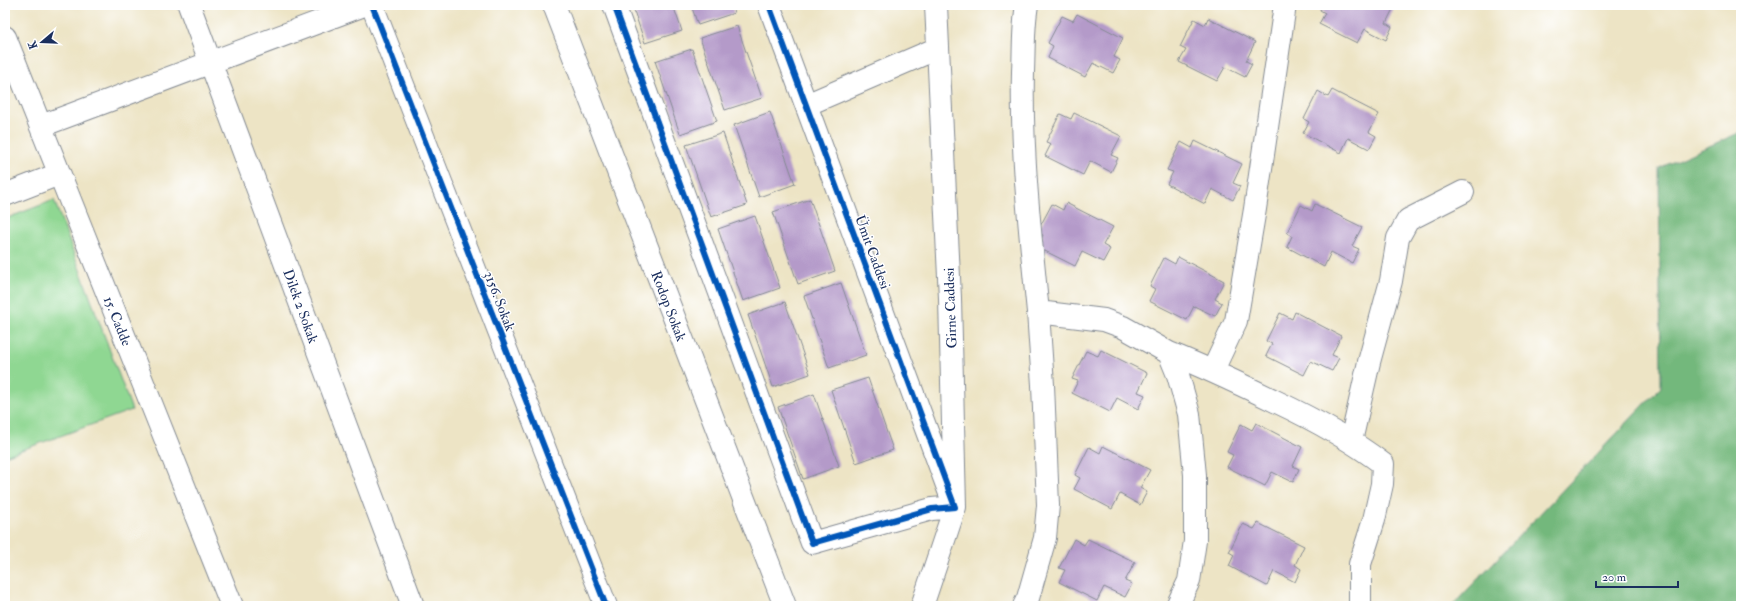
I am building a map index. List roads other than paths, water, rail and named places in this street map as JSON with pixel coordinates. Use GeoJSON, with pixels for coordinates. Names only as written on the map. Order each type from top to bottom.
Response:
{"type":"FeatureCollection","features":[{"type":"Feature","properties":{"kind":"street","name":"Dilek 2 Sokak"},"geometry":{"type":"LineString","coordinates":[[189,5],[413,606]]}},
{"type":"Feature","properties":{"kind":"street"},"geometry":{"type":"LineString","coordinates":[[40,126],[364,5]]}},
{"type":"Feature","properties":{"kind":"street","name":"3156. Sokak"},"geometry":{"type":"LineString","coordinates":[[372,5],[606,606]]}},
{"type":"Feature","properties":{"kind":"street","name":"Rodop Sokak"},"geometry":{"type":"LineString","coordinates":[[554,5],[785,606]]}},
{"type":"Feature","properties":{"kind":"street"},"geometry":{"type":"LineString","coordinates":[[614,5],[812,543],[932,508],[955,507]]}},
{"type":"Feature","properties":{"kind":"street","name":"Ümit Caddesi"},"geometry":{"type":"LineString","coordinates":[[769,5],[955,507]]}},
{"type":"Feature","properties":{"kind":"street","name":"Girne Caddesi"},"geometry":{"type":"LineString","coordinates":[[922,606],[955,507],[950,298],[936,5]]}},
{"type":"Feature","properties":{"kind":"street"},"geometry":{"type":"LineString","coordinates":[[1213,370],[1236,321],[1255,208],[1285,5]]}},
{"type":"Feature","properties":{"kind":"street"},"geometry":{"type":"LineString","coordinates":[[1022,10],[1022,108],[1026,194],[1038,312],[1043,385],[1048,505],[1045,538],[1028,598],[1024,606]]}},
{"type":"Feature","properties":{"kind":"street","name":"15. Cadde"},"geometry":{"type":"LineString","coordinates":[[5,37],[232,606]]}},
{"type":"Feature","properties":{"kind":"street"},"geometry":{"type":"LineString","coordinates":[[806,105],[938,48]]}},
{"type":"Feature","properties":{"kind":"street"},"geometry":{"type":"LineString","coordinates":[[5,195],[59,174]]}},
{"type":"Feature","properties":{"kind":"street"},"geometry":{"type":"LineString","coordinates":[[1352,441],[1369,362],[1391,281],[1398,238],[1408,220],[1463,192]]}},
{"type":"Feature","properties":{"kind":"street"},"geometry":{"type":"LineString","coordinates":[[1038,312],[1104,320],[1123,327],[1169,353],[1213,370],[1324,425],[1352,441],[1382,464],[1382,484],[1374,520],[1360,564],[1360,606]]}},
{"type":"Feature","properties":{"kind":"street"},"geometry":{"type":"LineString","coordinates":[[1169,353],[1178,375],[1189,414],[1195,475],[1194,549],[1189,581],[1177,606]]}}]}
